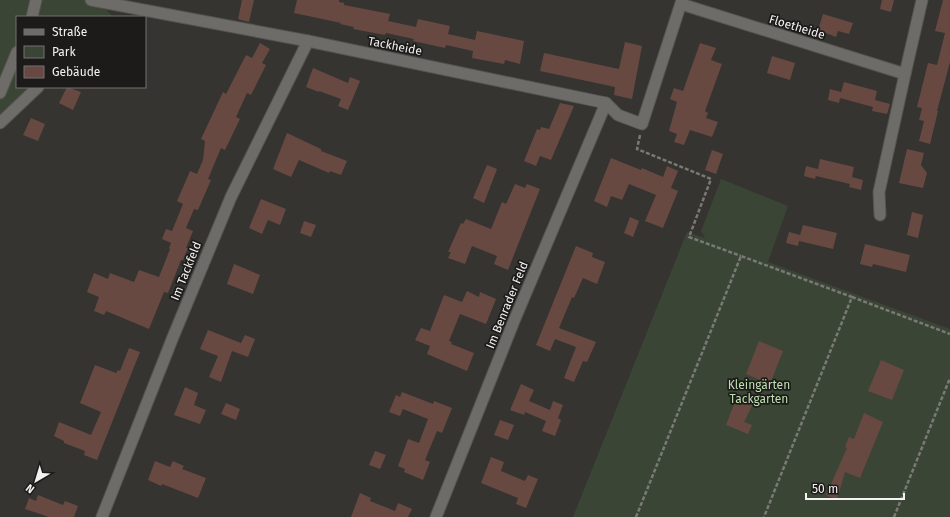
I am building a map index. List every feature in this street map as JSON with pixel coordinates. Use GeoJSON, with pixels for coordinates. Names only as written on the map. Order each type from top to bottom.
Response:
{"type":"FeatureCollection","features":[{"type":"Feature","properties":{"kind":"street"},"geometry":{"type":"LineString","coordinates":[[32,16],[36,0]]}},
{"type":"Feature","properties":{"kind":"street","name":"Tackheide"},"geometry":{"type":"LineString","coordinates":[[91,0],[308,41],[606,103],[618,115],[642,124]]}},
{"type":"Feature","properties":{"kind":"street"},"geometry":{"type":"LineString","coordinates":[[880,216],[879,192],[922,0]]}},
{"type":"Feature","properties":{"kind":"street"},"geometry":{"type":"LineString","coordinates":[[642,124],[681,2]]}},
{"type":"Feature","properties":{"kind":"street","name":"Floetheide"},"geometry":{"type":"LineString","coordinates":[[681,2],[905,74]]}},
{"type":"Feature","properties":{"kind":"street"},"geometry":{"type":"LineString","coordinates":[[125,16],[136,9]]}},
{"type":"Feature","properties":{"kind":"street","name":"Im Tackfeld"},"geometry":{"type":"LineString","coordinates":[[102,517],[173,337],[231,197],[308,41]]}},
{"type":"Feature","properties":{"kind":"street"},"geometry":{"type":"LineString","coordinates":[[0,93],[16,54]]}},
{"type":"Feature","properties":{"kind":"street"},"geometry":{"type":"LineString","coordinates":[[0,123],[37,88]]}},
{"type":"Feature","properties":{"kind":"street","name":"Im Benrader Feld"},"geometry":{"type":"LineString","coordinates":[[436,517],[514,320],[606,103]]}},
{"type":"Feature","properties":{"kind":"path"},"geometry":{"type":"LineString","coordinates":[[642,124],[637,148],[711,179],[689,236],[950,334]]}},
{"type":"Feature","properties":{"kind":"path"},"geometry":{"type":"LineString","coordinates":[[636,517],[741,256]]}},
{"type":"Feature","properties":{"kind":"path"},"geometry":{"type":"LineString","coordinates":[[764,517],[852,297]]}},
{"type":"Feature","properties":{"kind":"path"},"geometry":{"type":"LineString","coordinates":[[894,517],[950,378]]}},
{"type":"Feature","properties":{"kind":"green space"},"geometry":{"type":"Polygon","coordinates":[[[0,0],[98,0],[112,16],[16,16],[16,88],[36,88],[0,118],[0,0]]]}},
{"type":"Feature","properties":{"kind":"green space","name":"Kleingärten Tackgarten"},"geometry":{"type":"Polygon","coordinates":[[[721,179],[788,206],[768,262],[950,329],[950,517],[573,517],[687,232],[705,238],[701,231],[721,179]]]}},
{"type":"Feature","properties":{"kind":"building"},"geometry":{"type":"Polygon","coordinates":[[[242,0],[254,0],[249,22],[238,19],[242,0]]]}},
{"type":"Feature","properties":{"kind":"building"},"geometry":{"type":"Polygon","coordinates":[[[297,0],[339,0],[339,2],[344,3],[344,5],[390,14],[388,21],[416,27],[418,19],[450,26],[448,34],[475,40],[477,31],[524,41],[520,64],[505,60],[504,64],[472,58],[473,51],[446,45],[445,48],[386,33],[385,35],[353,29],[354,27],[340,24],[341,23],[294,13],[297,0]]]}},
{"type":"Feature","properties":{"kind":"building"},"geometry":{"type":"Polygon","coordinates":[[[882,0],[894,0],[891,12],[880,9],[882,0]]]}},
{"type":"Feature","properties":{"kind":"building"},"geometry":{"type":"Polygon","coordinates":[[[943,0],[950,0],[950,62],[930,144],[919,141],[924,121],[919,120],[922,108],[917,107],[928,63],[937,65],[945,33],[935,31],[943,0]]]}},
{"type":"Feature","properties":{"kind":"building"},"geometry":{"type":"Polygon","coordinates":[[[823,14],[853,23],[849,34],[838,31],[836,37],[818,30],[823,14]]]}},
{"type":"Feature","properties":{"kind":"building"},"geometry":{"type":"Polygon","coordinates":[[[625,42],[642,46],[632,99],[614,95],[615,87],[540,71],[544,53],[619,69],[625,42]]]}},
{"type":"Feature","properties":{"kind":"building"},"geometry":{"type":"Polygon","coordinates":[[[260,43],[270,49],[262,63],[266,65],[251,95],[247,93],[236,117],[240,119],[225,150],[221,148],[208,179],[211,180],[198,210],[194,209],[186,228],[193,231],[186,248],[188,248],[183,260],[181,260],[168,293],[164,292],[149,329],[106,311],[104,315],[94,311],[99,297],[87,292],[94,273],[108,279],[110,273],[134,282],[139,270],[159,277],[171,243],[162,239],[166,229],[172,231],[183,204],[177,201],[190,171],[197,174],[203,160],[205,141],[201,139],[223,92],[226,94],[246,55],[252,58],[260,43]]]}},
{"type":"Feature","properties":{"kind":"building"},"geometry":{"type":"Polygon","coordinates":[[[700,43],[716,48],[711,60],[722,64],[705,111],[708,113],[706,118],[718,122],[712,137],[690,130],[684,145],[674,142],[677,134],[669,131],[677,102],[670,99],[674,88],[683,91],[700,43]]]}},
{"type":"Feature","properties":{"kind":"building"},"geometry":{"type":"Polygon","coordinates":[[[772,56],[795,63],[790,80],[767,73],[772,56]]]}},
{"type":"Feature","properties":{"kind":"building"},"geometry":{"type":"Polygon","coordinates":[[[313,68],[348,83],[350,77],[360,81],[348,110],[338,106],[341,99],[306,87],[313,68]]]}},
{"type":"Feature","properties":{"kind":"building"},"geometry":{"type":"Polygon","coordinates":[[[844,82],[877,91],[875,100],[890,104],[887,114],[872,111],[873,107],[840,98],[839,103],[828,100],[830,89],[841,92],[844,82]]]}},
{"type":"Feature","properties":{"kind":"building"},"geometry":{"type":"Polygon","coordinates":[[[66,88],[81,92],[73,110],[59,103],[66,88]]]}},
{"type":"Feature","properties":{"kind":"building"},"geometry":{"type":"Polygon","coordinates":[[[560,103],[574,106],[551,160],[540,156],[536,166],[524,161],[537,129],[540,130],[541,127],[549,129],[560,103]]]}},
{"type":"Feature","properties":{"kind":"building"},"geometry":{"type":"Polygon","coordinates":[[[31,118],[45,124],[38,141],[23,135],[31,118]]]}},
{"type":"Feature","properties":{"kind":"building"},"geometry":{"type":"Polygon","coordinates":[[[287,133],[321,149],[321,151],[347,161],[341,175],[330,171],[329,173],[299,160],[291,177],[273,169],[287,133]]]}},
{"type":"Feature","properties":{"kind":"building"},"geometry":{"type":"Polygon","coordinates":[[[907,149],[924,153],[921,165],[927,173],[923,188],[899,183],[907,149]]]}},
{"type":"Feature","properties":{"kind":"building"},"geometry":{"type":"Polygon","coordinates":[[[712,150],[723,154],[716,174],[705,170],[712,150]]]}},
{"type":"Feature","properties":{"kind":"building"},"geometry":{"type":"Polygon","coordinates":[[[611,158],[641,170],[642,168],[663,177],[667,166],[678,171],[671,188],[678,191],[663,228],[645,221],[656,195],[629,184],[622,200],[611,196],[607,207],[594,201],[611,158]]]}},
{"type":"Feature","properties":{"kind":"building"},"geometry":{"type":"Polygon","coordinates":[[[820,159],[854,167],[852,177],[863,180],[861,190],[849,187],[850,184],[816,176],[815,179],[804,176],[806,166],[818,169],[820,159]]]}},
{"type":"Feature","properties":{"kind":"building"},"geometry":{"type":"Polygon","coordinates":[[[487,165],[497,169],[484,203],[473,198],[487,165]]]}},
{"type":"Feature","properties":{"kind":"building"},"geometry":{"type":"Polygon","coordinates":[[[515,184],[525,188],[527,184],[540,189],[508,270],[494,264],[497,256],[472,246],[465,264],[448,258],[451,252],[448,252],[461,223],[463,224],[466,219],[491,229],[502,202],[506,204],[515,184]]]}},
{"type":"Feature","properties":{"kind":"building"},"geometry":{"type":"Polygon","coordinates":[[[261,199],[286,209],[280,225],[268,220],[262,234],[249,228],[261,199]]]}},
{"type":"Feature","properties":{"kind":"building"},"geometry":{"type":"Polygon","coordinates":[[[912,212],[923,215],[918,238],[907,235],[912,212]]]}},
{"type":"Feature","properties":{"kind":"building"},"geometry":{"type":"Polygon","coordinates":[[[630,217],[639,221],[633,237],[624,233],[630,217]]]}},
{"type":"Feature","properties":{"kind":"building"},"geometry":{"type":"Polygon","coordinates":[[[304,221],[316,225],[311,237],[300,233],[304,221]]]}},
{"type":"Feature","properties":{"kind":"building"},"geometry":{"type":"Polygon","coordinates":[[[803,225],[837,233],[833,249],[799,241],[798,246],[786,243],[789,232],[800,235],[803,225]]]}},
{"type":"Feature","properties":{"kind":"building"},"geometry":{"type":"Polygon","coordinates":[[[865,244],[910,255],[906,272],[873,264],[872,267],[860,264],[865,244]]]}},
{"type":"Feature","properties":{"kind":"building"},"geometry":{"type":"Polygon","coordinates":[[[576,246],[593,253],[592,257],[605,262],[597,284],[583,278],[574,298],[572,297],[559,328],[596,342],[587,362],[583,361],[574,382],[564,378],[576,347],[555,339],[550,351],[536,345],[576,246]]]}},
{"type":"Feature","properties":{"kind":"building"},"geometry":{"type":"Polygon","coordinates":[[[234,264],[260,275],[253,294],[227,284],[234,264]]]}},
{"type":"Feature","properties":{"kind":"building"},"geometry":{"type":"Polygon","coordinates":[[[467,291],[479,297],[480,292],[496,299],[486,324],[460,314],[449,341],[452,342],[451,344],[474,353],[467,371],[427,354],[430,346],[415,340],[421,328],[430,331],[444,295],[462,302],[467,291]]]}},
{"type":"Feature","properties":{"kind":"building"},"geometry":{"type":"Polygon","coordinates":[[[208,330],[241,343],[245,335],[255,339],[248,357],[232,351],[221,382],[209,377],[218,356],[200,349],[208,330]]]}},
{"type":"Feature","properties":{"kind":"building"},"geometry":{"type":"Polygon","coordinates":[[[759,341],[783,351],[770,384],[746,374],[759,341]]]}},
{"type":"Feature","properties":{"kind":"building"},"geometry":{"type":"Polygon","coordinates":[[[129,348],[140,352],[97,460],[84,455],[85,451],[64,443],[64,441],[54,436],[59,422],[91,435],[101,412],[80,403],[95,365],[116,373],[118,370],[120,371],[129,348]]]}},
{"type":"Feature","properties":{"kind":"building"},"geometry":{"type":"Polygon","coordinates":[[[881,360],[904,370],[892,400],[868,391],[881,360]]]}},
{"type":"Feature","properties":{"kind":"building"},"geometry":{"type":"Polygon","coordinates":[[[521,384],[534,390],[529,401],[550,410],[553,401],[563,405],[558,418],[561,420],[555,436],[542,431],[546,421],[525,412],[524,415],[510,410],[521,384]]]}},
{"type":"Feature","properties":{"kind":"building"},"geometry":{"type":"Polygon","coordinates":[[[185,387],[198,393],[194,405],[206,410],[200,424],[174,415],[185,387]]]}},
{"type":"Feature","properties":{"kind":"building"},"geometry":{"type":"Polygon","coordinates":[[[402,392],[433,404],[434,401],[452,408],[442,433],[437,431],[425,460],[430,462],[423,480],[404,472],[405,469],[398,466],[408,439],[419,443],[428,419],[403,409],[400,416],[389,412],[396,395],[400,397],[402,392]]]}},
{"type":"Feature","properties":{"kind":"building"},"geometry":{"type":"Polygon","coordinates":[[[738,394],[755,400],[744,422],[752,425],[748,434],[726,425],[738,394]]]}},
{"type":"Feature","properties":{"kind":"building"},"geometry":{"type":"Polygon","coordinates":[[[226,403],[240,409],[236,420],[221,414],[226,403]]]}},
{"type":"Feature","properties":{"kind":"building"},"geometry":{"type":"Polygon","coordinates":[[[864,413],[883,422],[860,478],[845,472],[837,500],[826,495],[847,448],[845,447],[849,437],[854,439],[864,413]]]}},
{"type":"Feature","properties":{"kind":"building"},"geometry":{"type":"Polygon","coordinates":[[[500,420],[514,425],[508,440],[494,435],[500,420]]]}},
{"type":"Feature","properties":{"kind":"building"},"geometry":{"type":"Polygon","coordinates":[[[375,451],[386,455],[380,469],[369,465],[375,451]]]}},
{"type":"Feature","properties":{"kind":"building"},"geometry":{"type":"Polygon","coordinates":[[[491,457],[504,462],[501,471],[525,481],[528,475],[538,479],[526,508],[516,504],[518,498],[481,483],[491,457]]]}},
{"type":"Feature","properties":{"kind":"building"},"geometry":{"type":"Polygon","coordinates":[[[155,461],[170,467],[173,461],[184,466],[182,469],[206,478],[198,498],[162,484],[161,486],[148,480],[155,461]]]}},
{"type":"Feature","properties":{"kind":"building"},"geometry":{"type":"Polygon","coordinates":[[[360,493],[371,498],[370,501],[395,511],[398,503],[412,509],[408,517],[351,517],[360,493]]]}},
{"type":"Feature","properties":{"kind":"building"},"geometry":{"type":"Polygon","coordinates":[[[38,495],[63,505],[65,501],[78,506],[74,517],[49,517],[25,509],[29,498],[36,501],[38,495]]]}}]}
